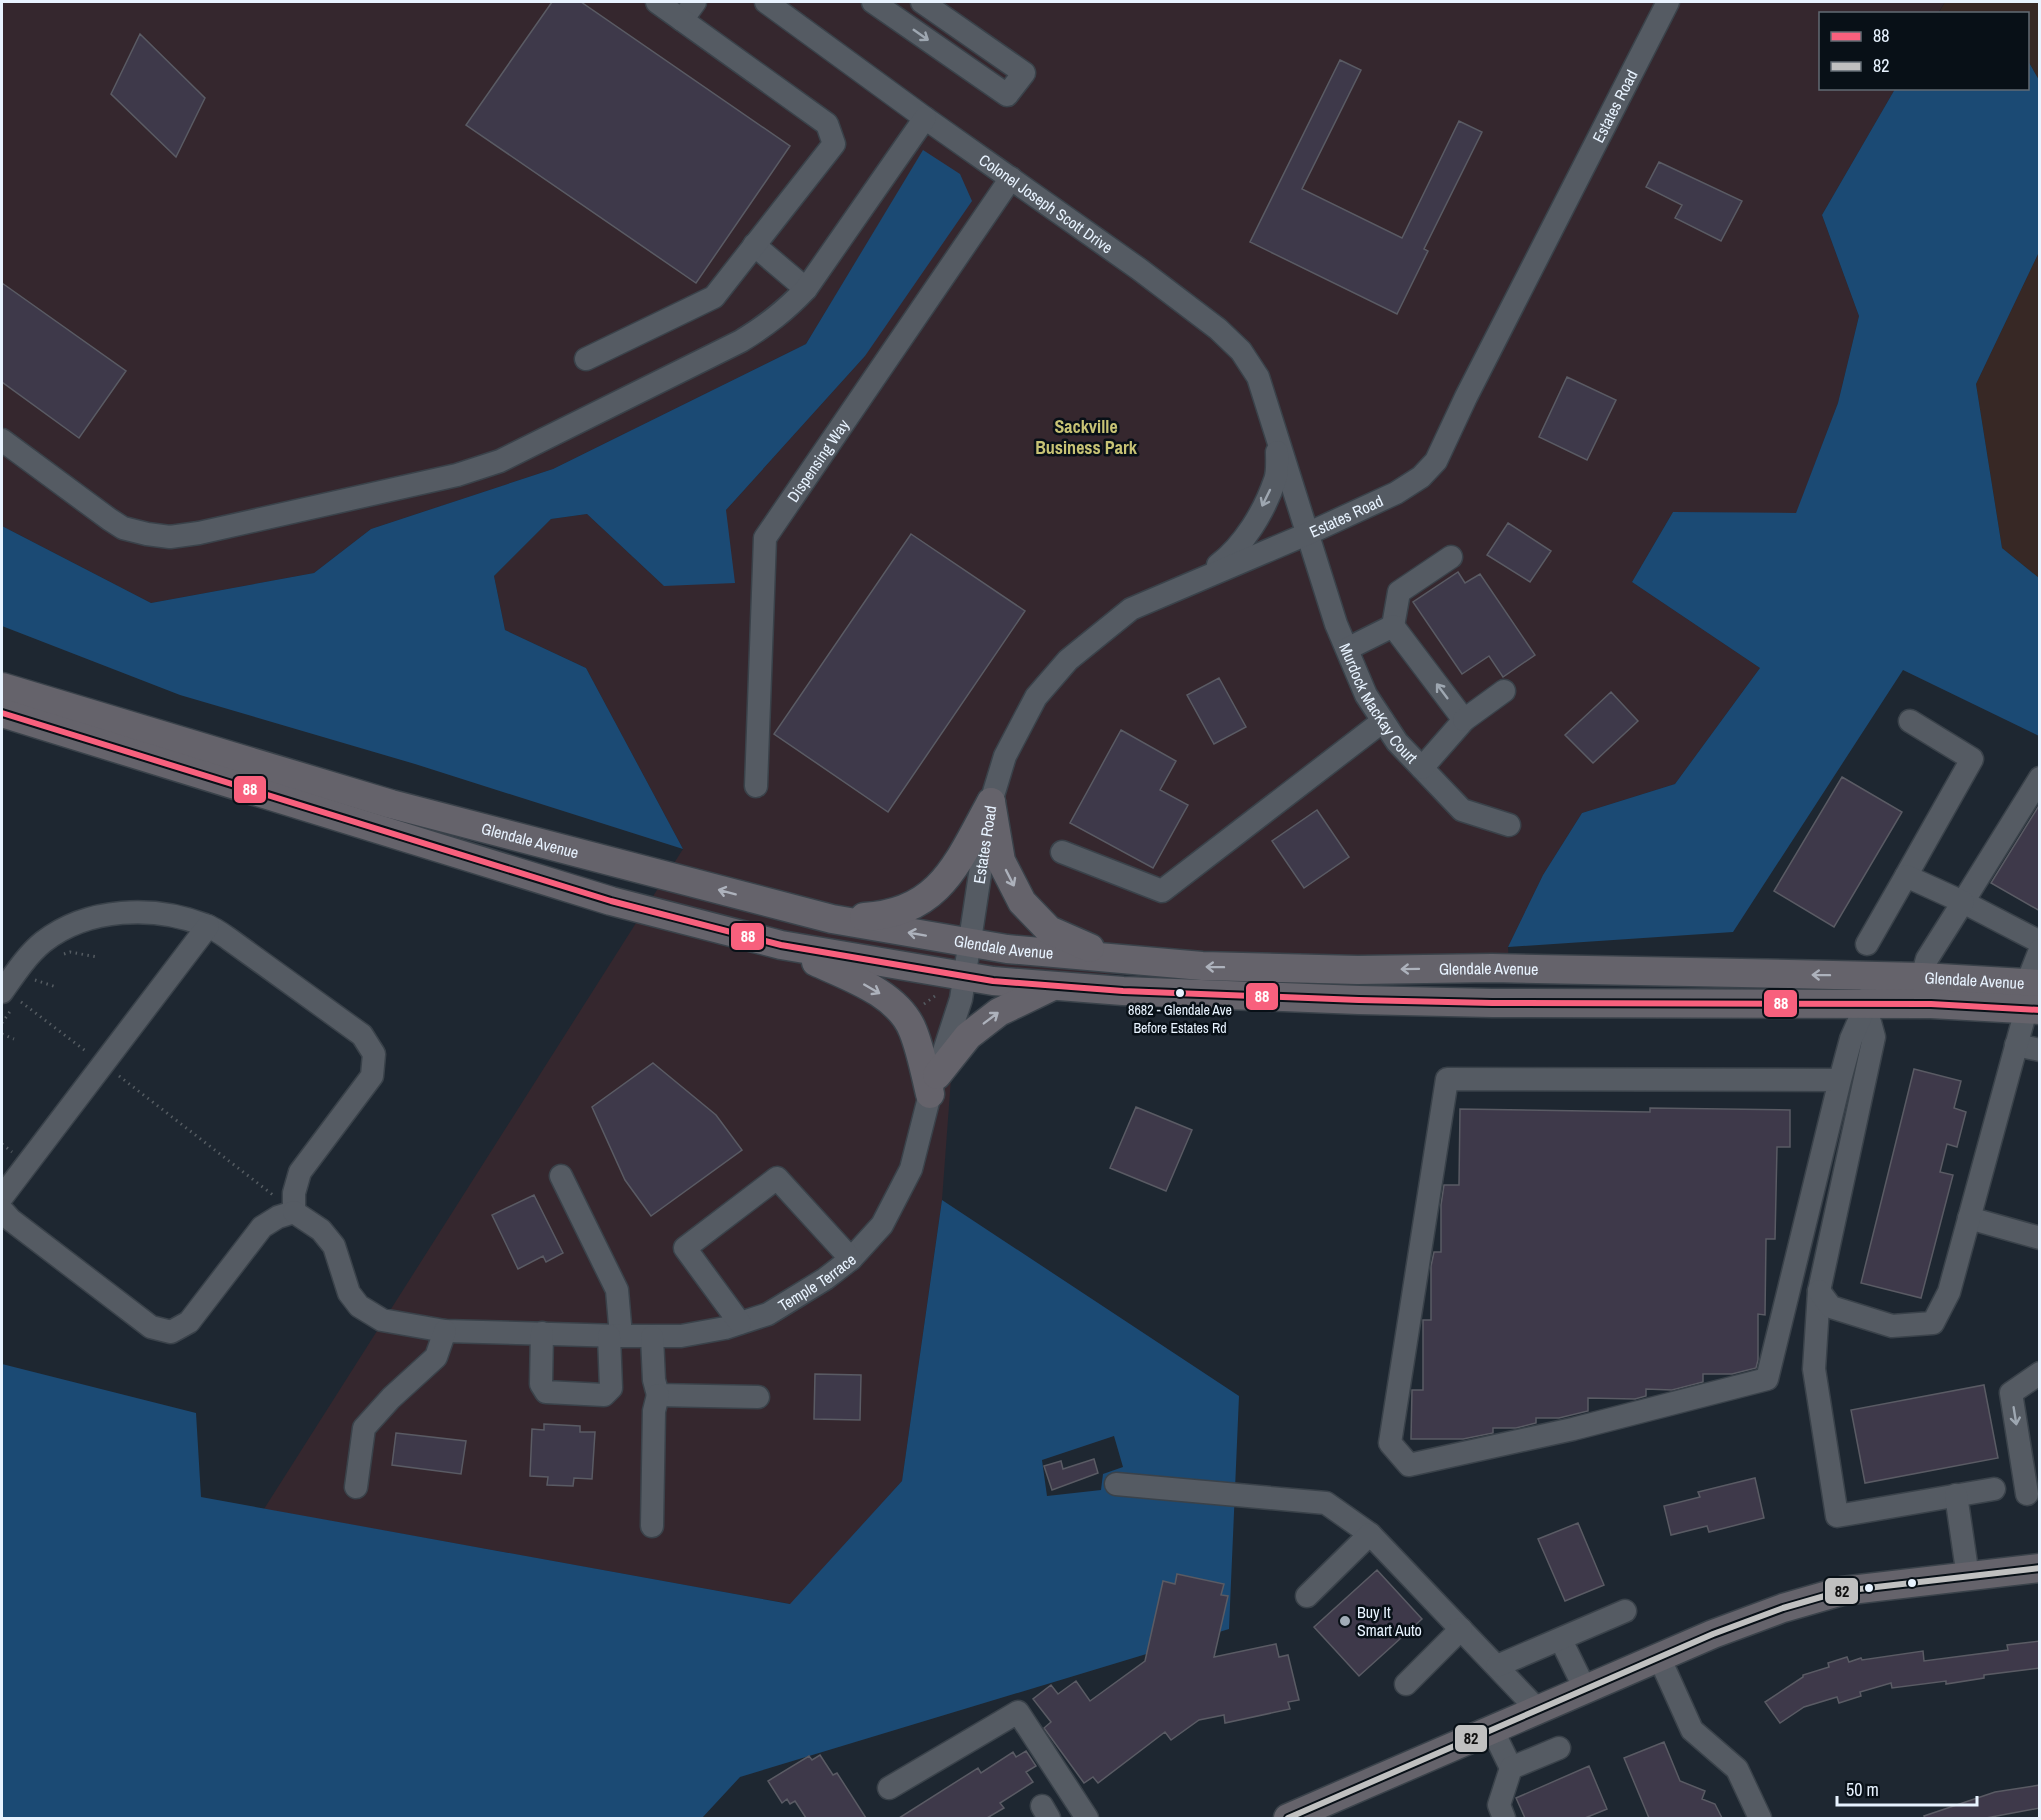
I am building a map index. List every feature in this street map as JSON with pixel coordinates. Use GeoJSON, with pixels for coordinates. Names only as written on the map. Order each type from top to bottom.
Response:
{"type":"FeatureCollection","features":[{"type":"Feature","properties":{"kind":"main road","name":"Glendale Avenue"},"geometry":{"type":"LineString","coordinates":[[2,687],[391,804],[831,919],[1007,949],[1225,967],[1358,970],[1492,968],[1922,977],[2033,997]]}},
{"type":"Feature","properties":{"kind":"main road","name":"Glendale Avenue"},"geometry":{"type":"LineString","coordinates":[[2,713],[611,901],[782,945],[966,977],[1052,987],[1220,996],[1481,1003],[1931,1004],[2033,997]]}},
{"type":"Feature","properties":{"kind":"main road"},"geometry":{"type":"LineString","coordinates":[[831,919],[872,917],[899,912],[935,892],[957,864],[991,802]]}},
{"type":"Feature","properties":{"kind":"main road"},"geometry":{"type":"LineString","coordinates":[[991,802],[1001,861],[1022,902],[1049,930],[1079,945],[1126,958]]}},
{"type":"Feature","properties":{"kind":"main road"},"geometry":{"type":"LineString","coordinates":[[782,945],[876,990],[903,1013],[913,1029],[933,1085]]}},
{"type":"Feature","properties":{"kind":"main road"},"geometry":{"type":"LineString","coordinates":[[933,1085],[968,1036],[999,1012],[1052,987]]}},
{"type":"Feature","properties":{"kind":"main road"},"geometry":{"type":"LineString","coordinates":[[1288,1818],[1713,1634],[1773,1612],[1842,1591],[2040,1568]]}},
{"type":"Feature","properties":{"kind":"street"},"geometry":{"type":"LineString","coordinates":[[586,359],[714,297],[834,144],[827,124],[657,2]]}},
{"type":"Feature","properties":{"kind":"street"},"geometry":{"type":"LineString","coordinates":[[682,20],[695,2]]}},
{"type":"Feature","properties":{"kind":"street","name":"Colonel Joseph Scott Drive"},"geometry":{"type":"LineString","coordinates":[[766,2],[1139,269],[1218,329],[1241,351],[1258,377],[1307,534]]}},
{"type":"Feature","properties":{"kind":"street"},"geometry":{"type":"LineString","coordinates":[[873,2],[1007,95],[1024,73],[922,2]]}},
{"type":"Feature","properties":{"kind":"street","name":"Estates Road"},"geometry":{"type":"LineString","coordinates":[[971,943],[991,802],[1005,756],[1036,697],[1068,660],[1131,609],[1307,534],[1396,493],[1421,477],[1436,461],[1466,397],[1668,2]]}},
{"type":"Feature","properties":{"kind":"street"},"geometry":{"type":"LineString","coordinates":[[2,440],[123,528],[170,537],[199,533],[380,493],[457,475],[500,461],[741,341],[785,311],[806,289],[925,118]]}},
{"type":"Feature","properties":{"kind":"street","name":"Dispensing Way"},"geometry":{"type":"LineString","coordinates":[[756,786],[765,538],[1011,178]]}},
{"type":"Feature","properties":{"kind":"street"},"geometry":{"type":"LineString","coordinates":[[754,245],[806,289]]}},
{"type":"Feature","properties":{"kind":"street","name":"Colonel Joseph Scott Drive"},"geometry":{"type":"LineString","coordinates":[[1200,579],[1240,545],[1258,516],[1276,478],[1278,442]]}},
{"type":"Feature","properties":{"kind":"street","name":"Murdock MacKay Court"},"geometry":{"type":"LineString","coordinates":[[1307,534],[1336,624],[1366,695],[1397,742],[1462,810],[1509,825]]}},
{"type":"Feature","properties":{"kind":"street"},"geometry":{"type":"LineString","coordinates":[[1451,557],[1399,592],[1393,626],[1464,720]]}},
{"type":"Feature","properties":{"kind":"street"},"geometry":{"type":"LineString","coordinates":[[1347,650],[1393,626]]}},
{"type":"Feature","properties":{"kind":"street"},"geometry":{"type":"LineString","coordinates":[[1422,768],[1464,720],[1504,692]]}},
{"type":"Feature","properties":{"kind":"street"},"geometry":{"type":"LineString","coordinates":[[1062,852],[1162,891],[1383,721]]}},
{"type":"Feature","properties":{"kind":"street"},"geometry":{"type":"LineString","coordinates":[[1867,944],[1972,759],[1910,721]]}},
{"type":"Feature","properties":{"kind":"street"},"geometry":{"type":"LineString","coordinates":[[1922,977],[1927,960],[2040,778]]}},
{"type":"Feature","properties":{"kind":"street"},"geometry":{"type":"LineString","coordinates":[[1906,876],[2040,942]]}},
{"type":"Feature","properties":{"kind":"street"},"geometry":{"type":"LineString","coordinates":[[2,1210],[11,1220],[151,1327],[171,1332],[189,1322],[262,1227],[278,1217],[294,1212],[294,1193],[300,1172],[372,1076],[374,1054],[362,1035],[229,939],[208,926],[175,915],[140,912],[104,915],[72,925],[43,942],[12,994]]}},
{"type":"Feature","properties":{"kind":"street"},"geometry":{"type":"LineString","coordinates":[[2,1197],[208,926]]}},
{"type":"Feature","properties":{"kind":"street","name":"Temple Terrace"},"geometry":{"type":"LineString","coordinates":[[294,1212],[321,1230],[334,1246],[349,1293],[359,1306],[382,1320],[445,1331],[652,1337],[681,1336],[725,1328],[768,1314],[825,1279],[851,1259],[882,1225],[911,1169],[933,1085],[961,999],[971,943]]}},
{"type":"Feature","properties":{"kind":"street"},"geometry":{"type":"LineString","coordinates":[[1819,1291],[1831,1308],[1892,1326],[1933,1323],[1949,1292],[2016,1045],[2033,997],[2040,950]]}},
{"type":"Feature","properties":{"kind":"street"},"geometry":{"type":"LineString","coordinates":[[1840,1080],[1447,1079],[1390,1443],[1409,1465],[1573,1429],[1767,1379],[1851,1039],[1879,976]]}},
{"type":"Feature","properties":{"kind":"street"},"geometry":{"type":"LineString","coordinates":[[1865,1004],[1874,1037],[1819,1291],[1814,1369],[1837,1516],[1994,1489]]}},
{"type":"Feature","properties":{"kind":"street"},"geometry":{"type":"LineString","coordinates":[[2016,1045],[2040,1050]]}},
{"type":"Feature","properties":{"kind":"street"},"geometry":{"type":"LineString","coordinates":[[542,1333],[541,1384],[546,1392],[604,1395],[611,1388],[617,1290],[561,1176]]}},
{"type":"Feature","properties":{"kind":"street"},"geometry":{"type":"LineString","coordinates":[[740,1323],[685,1248],[777,1178],[851,1259]]}},
{"type":"Feature","properties":{"kind":"street"},"geometry":{"type":"LineString","coordinates":[[1969,1218],[2040,1238]]}},
{"type":"Feature","properties":{"kind":"street"},"geometry":{"type":"LineString","coordinates":[[356,1487],[364,1428],[391,1398],[436,1357],[445,1331]]}},
{"type":"Feature","properties":{"kind":"street"},"geometry":{"type":"LineString","coordinates":[[652,1337],[654,1380],[658,1395],[654,1411],[652,1526]]}},
{"type":"Feature","properties":{"kind":"street"},"geometry":{"type":"LineString","coordinates":[[2027,1494],[2011,1393],[2040,1373]]}},
{"type":"Feature","properties":{"kind":"street"},"geometry":{"type":"LineString","coordinates":[[658,1395],[758,1397]]}},
{"type":"Feature","properties":{"kind":"street"},"geometry":{"type":"LineString","coordinates":[[1116,1484],[1326,1503],[1370,1534],[1537,1709]]}},
{"type":"Feature","properties":{"kind":"street"},"geometry":{"type":"LineString","coordinates":[[1956,1495],[1968,1577]]}},
{"type":"Feature","properties":{"kind":"street"},"geometry":{"type":"LineString","coordinates":[[1306,1596],[1370,1534]]}},
{"type":"Feature","properties":{"kind":"street"},"geometry":{"type":"LineString","coordinates":[[1497,1666],[1625,1611]]}},
{"type":"Feature","properties":{"kind":"street"},"geometry":{"type":"LineString","coordinates":[[1406,1684],[1461,1629]]}},
{"type":"Feature","properties":{"kind":"street"},"geometry":{"type":"LineString","coordinates":[[1562,1640],[1585,1689]]}},
{"type":"Feature","properties":{"kind":"street"},"geometry":{"type":"LineString","coordinates":[[1659,1658],[1692,1730],[1737,1769],[1760,1818]]}},
{"type":"Feature","properties":{"kind":"street"},"geometry":{"type":"LineString","coordinates":[[889,1788],[1017,1712],[1087,1818]]}},
{"type":"Feature","properties":{"kind":"street"},"geometry":{"type":"LineString","coordinates":[[1493,1731],[1511,1768],[1498,1805],[1504,1818]]}},
{"type":"Feature","properties":{"kind":"street"},"geometry":{"type":"LineString","coordinates":[[1511,1768],[1559,1748]]}},
{"type":"Feature","properties":{"kind":"path"},"geometry":{"type":"LineString","coordinates":[[61,954],[70,952],[97,957]]}},
{"type":"Feature","properties":{"kind":"path"},"geometry":{"type":"LineString","coordinates":[[29,987],[41,972]]}},
{"type":"Feature","properties":{"kind":"path"},"geometry":{"type":"LineString","coordinates":[[34,980],[56,987]]}},
{"type":"Feature","properties":{"kind":"path"},"geometry":{"type":"LineString","coordinates":[[2,1023],[12,994],[274,1196]]}},
{"type":"Feature","properties":{"kind":"path"},"geometry":{"type":"LineString","coordinates":[[2,1034],[14,1039]]}},
{"type":"Feature","properties":{"kind":"shaded area"},"geometry":{"type":"Polygon","coordinates":[[[2,2],[1945,2],[1939,12],[1819,12],[1819,90],[1894,90],[1822,215],[1859,316],[1838,403],[1796,514],[1673,512],[1632,582],[1760,668],[1675,784],[1582,813],[1543,875],[1508,947],[1510,982],[959,971],[942,1200],[902,1481],[791,1604],[264,1509],[683,849],[586,668],[505,630],[494,576],[551,519],[587,514],[664,586],[726,510],[865,356],[923,151],[806,344],[553,469],[371,529],[314,573],[151,603],[2,526],[2,2]]]}},
{"type":"Feature","properties":{"kind":"shaded area"},"geometry":{"type":"Polygon","coordinates":[[[1945,2],[2039,2],[2039,80],[2029,63],[2029,12],[1939,12],[1945,2]]]}},
{"type":"Feature","properties":{"kind":"shaded area"},"geometry":{"type":"Polygon","coordinates":[[[2029,63],[2039,80],[2039,252],[1976,384],[2002,548],[2039,578],[2039,736],[1903,670],[1733,932],[1508,947],[1543,875],[1582,813],[1675,784],[1760,668],[1632,582],[1673,512],[1796,513],[1838,403],[1859,316],[1822,215],[1894,90],[2029,90],[2029,63]]]}},
{"type":"Feature","properties":{"kind":"shaded area"},"geometry":{"type":"Polygon","coordinates":[[[923,150],[960,174],[972,201],[865,356],[726,510],[735,583],[664,586],[587,514],[551,519],[494,576],[505,630],[586,668],[683,849],[415,764],[180,695],[2,626],[2,526],[151,603],[314,573],[371,529],[553,469],[806,344],[923,150]]]}},
{"type":"Feature","properties":{"kind":"shaded area"},"geometry":{"type":"Polygon","coordinates":[[[2039,252],[2039,578],[2002,548],[1976,384],[2039,252]]]}},
{"type":"Feature","properties":{"kind":"shaded area"},"geometry":{"type":"Polygon","coordinates":[[[942,1200],[1239,1396],[1229,1629],[740,1777],[702,1818],[2,1818],[2,1364],[196,1413],[201,1497],[790,1604],[902,1481],[942,1200]],[[1114,1436],[1042,1460],[1047,1496],[1101,1490],[1103,1474],[1123,1467],[1114,1436]]]}},
{"type":"Feature","properties":{"kind":"building"},"geometry":{"type":"Polygon","coordinates":[[[552,2],[581,2],[790,146],[696,283],[466,125],[552,2]]]}},
{"type":"Feature","properties":{"kind":"building"},"geometry":{"type":"Polygon","coordinates":[[[140,34],[205,98],[176,157],[111,94],[140,34]]]}},
{"type":"Feature","properties":{"kind":"building"},"geometry":{"type":"Polygon","coordinates":[[[1340,60],[1361,70],[1302,189],[1402,238],[1459,121],[1482,132],[1424,249],[1428,251],[1397,314],[1250,242],[1340,60]]]}},
{"type":"Feature","properties":{"kind":"building"},"geometry":{"type":"Polygon","coordinates":[[[1659,162],[1742,201],[1721,241],[1675,218],[1682,205],[1646,187],[1659,162]]]}},
{"type":"Feature","properties":{"kind":"building"},"geometry":{"type":"Polygon","coordinates":[[[2,283],[126,371],[79,438],[2,382],[2,283]]]}},
{"type":"Feature","properties":{"kind":"building"},"geometry":{"type":"Polygon","coordinates":[[[1567,377],[1616,400],[1587,460],[1539,437],[1567,377]]]}},
{"type":"Feature","properties":{"kind":"building"},"geometry":{"type":"Polygon","coordinates":[[[1508,523],[1551,551],[1530,582],[1487,555],[1508,523]]]}},
{"type":"Feature","properties":{"kind":"building"},"geometry":{"type":"Polygon","coordinates":[[[911,534],[1025,611],[888,812],[774,734],[911,534]]]}},
{"type":"Feature","properties":{"kind":"building"},"geometry":{"type":"Polygon","coordinates":[[[1458,572],[1465,583],[1480,574],[1535,655],[1503,677],[1489,656],[1462,674],[1413,602],[1458,572]]]}},
{"type":"Feature","properties":{"kind":"building"},"geometry":{"type":"Polygon","coordinates":[[[1219,678],[1246,727],[1214,744],[1187,695],[1219,678]]]}},
{"type":"Feature","properties":{"kind":"building"},"geometry":{"type":"Polygon","coordinates":[[[1611,692],[1638,721],[1593,763],[1565,735],[1611,692]]]}},
{"type":"Feature","properties":{"kind":"building"},"geometry":{"type":"Polygon","coordinates":[[[1121,730],[1176,761],[1160,790],[1188,805],[1153,868],[1070,823],[1121,730]]]}},
{"type":"Feature","properties":{"kind":"building"},"geometry":{"type":"Polygon","coordinates":[[[1842,777],[1902,812],[1834,927],[1774,891],[1842,777]]]}},
{"type":"Feature","properties":{"kind":"building"},"geometry":{"type":"Polygon","coordinates":[[[2040,804],[2040,911],[1991,883],[2040,804]]]}},
{"type":"Feature","properties":{"kind":"building"},"geometry":{"type":"Polygon","coordinates":[[[1317,810],[1349,857],[1304,888],[1272,841],[1317,810]]]}},
{"type":"Feature","properties":{"kind":"building"},"geometry":{"type":"Polygon","coordinates":[[[653,1063],[716,1115],[742,1150],[651,1216],[625,1180],[592,1107],[653,1063]]]}},
{"type":"Feature","properties":{"kind":"building"},"geometry":{"type":"Polygon","coordinates":[[[1914,1069],[1961,1081],[1954,1108],[1966,1112],[1957,1147],[1947,1144],[1940,1172],[1953,1175],[1921,1298],[1861,1283],[1914,1069]]]}},
{"type":"Feature","properties":{"kind":"building"},"geometry":{"type":"Polygon","coordinates":[[[1136,1107],[1192,1130],[1166,1191],[1110,1168],[1136,1107]]]}},
{"type":"Feature","properties":{"kind":"building"},"geometry":{"type":"Polygon","coordinates":[[[1650,1108],[1790,1110],[1790,1147],[1777,1147],[1775,1239],[1766,1239],[1765,1315],[1758,1314],[1756,1368],[1732,1374],[1703,1374],[1703,1382],[1672,1390],[1646,1389],[1646,1396],[1635,1399],[1588,1398],[1588,1411],[1559,1418],[1536,1418],[1536,1423],[1516,1428],[1493,1428],[1493,1433],[1463,1439],[1411,1439],[1412,1390],[1423,1390],[1423,1320],[1431,1320],[1431,1266],[1434,1252],[1441,1252],[1441,1205],[1444,1185],[1459,1185],[1460,1109],[1650,1112],[1650,1108]]]}},
{"type":"Feature","properties":{"kind":"building"},"geometry":{"type":"Polygon","coordinates":[[[534,1195],[563,1253],[546,1262],[543,1256],[518,1269],[492,1215],[534,1195]]]}},
{"type":"Feature","properties":{"kind":"building"},"geometry":{"type":"Polygon","coordinates":[[[815,1374],[861,1375],[860,1420],[814,1419],[815,1374]]]}},
{"type":"Feature","properties":{"kind":"building"},"geometry":{"type":"Polygon","coordinates":[[[1984,1385],[1998,1458],[1865,1483],[1851,1410],[1984,1385]]]}},
{"type":"Feature","properties":{"kind":"building"},"geometry":{"type":"Polygon","coordinates":[[[544,1424],[580,1426],[580,1432],[595,1432],[592,1479],[574,1478],[573,1486],[547,1485],[548,1477],[530,1476],[532,1429],[544,1430],[544,1424]]]}},
{"type":"Feature","properties":{"kind":"building"},"geometry":{"type":"Polygon","coordinates":[[[396,1433],[466,1441],[461,1474],[392,1465],[396,1433]]]}},
{"type":"Feature","properties":{"kind":"building"},"geometry":{"type":"Polygon","coordinates":[[[1094,1459],[1098,1473],[1052,1490],[1044,1466],[1061,1461],[1063,1469],[1094,1459]]]}},
{"type":"Feature","properties":{"kind":"building"},"geometry":{"type":"Polygon","coordinates":[[[1755,1478],[1764,1518],[1709,1532],[1707,1526],[1671,1535],[1664,1506],[1700,1497],[1698,1492],[1755,1478]]]}},
{"type":"Feature","properties":{"kind":"building"},"geometry":{"type":"Polygon","coordinates":[[[1578,1523],[1604,1585],[1565,1601],[1538,1539],[1578,1523]]]}},
{"type":"Feature","properties":{"kind":"building"},"geometry":{"type":"Polygon","coordinates":[[[1377,1570],[1422,1619],[1359,1676],[1314,1627],[1377,1570]]]}},
{"type":"Feature","properties":{"kind":"building"},"geometry":{"type":"Polygon","coordinates":[[[1177,1574],[1224,1584],[1221,1595],[1228,1596],[1214,1657],[1276,1644],[1279,1657],[1288,1655],[1299,1700],[1288,1702],[1290,1709],[1225,1723],[1224,1715],[1199,1720],[1171,1740],[1165,1732],[1098,1783],[1093,1777],[1084,1783],[1044,1728],[1051,1722],[1033,1699],[1051,1685],[1058,1694],[1076,1681],[1090,1701],[1145,1661],[1163,1581],[1175,1584],[1177,1574]]]}},
{"type":"Feature","properties":{"kind":"building"},"geometry":{"type":"Polygon","coordinates":[[[2040,1641],[2040,1668],[1984,1675],[1984,1678],[1946,1684],[1946,1681],[1892,1688],[1891,1683],[1860,1692],[1861,1696],[1839,1703],[1837,1697],[1804,1707],[1780,1723],[1765,1702],[1803,1675],[1829,1667],[1828,1663],[1847,1657],[1849,1662],[1861,1658],[1862,1660],[1923,1651],[1924,1661],[2008,1650],[2007,1645],[2040,1641]]]}},
{"type":"Feature","properties":{"kind":"building"},"geometry":{"type":"Polygon","coordinates":[[[1664,1742],[1680,1781],[1705,1791],[1702,1799],[1715,1804],[1722,1818],[1649,1818],[1624,1758],[1664,1742]]]}},
{"type":"Feature","properties":{"kind":"building"},"geometry":{"type":"Polygon","coordinates":[[[1026,1751],[1036,1766],[1026,1772],[1033,1782],[1000,1803],[1004,1808],[987,1818],[899,1818],[978,1768],[981,1773],[1013,1752],[1016,1757],[1026,1751]]]}},
{"type":"Feature","properties":{"kind":"building"},"geometry":{"type":"Polygon","coordinates":[[[820,1755],[833,1775],[837,1773],[866,1818],[806,1818],[795,1801],[790,1804],[787,1799],[782,1803],[768,1781],[809,1756],[812,1760],[820,1755]]]}},
{"type":"Feature","properties":{"kind":"building"},"geometry":{"type":"Polygon","coordinates":[[[1589,1766],[1607,1809],[1585,1818],[1525,1818],[1516,1798],[1589,1766]]]}},
{"type":"Feature","properties":{"kind":"building"},"geometry":{"type":"Polygon","coordinates":[[[2040,1785],[2040,1808],[1986,1818],[1925,1818],[1924,1816],[1995,1792],[2040,1785]]]}},
{"type":"Feature","properties":{"kind":"transit line","name":"88"},"geometry":{"type":"LineString","coordinates":[[2,713],[611,901],[781,945],[993,981],[1123,991],[1359,1000],[1492,1003],[1931,1004],[2040,1010]]}},
{"type":"Feature","properties":{"kind":"transit line","name":"82"},"geometry":{"type":"LineString","coordinates":[[1288,1818],[1713,1634],[1783,1608],[1842,1591],[2040,1568]]}},
{"type":"Feature","properties":{"kind":"place","name":"8682 - Glendale Ave Before Estates Rd"},"geometry":{"type":"Point","coordinates":[1180,993]}},
{"type":"Feature","properties":{"kind":"place","name":"Buy It Smart Auto"},"geometry":{"type":"Point","coordinates":[1345,1621]}},
{"type":"Feature","properties":{"kind":"district","name":"Sackville Business Park"},"geometry":{"type":"Point","coordinates":[1086,436]}}]}
